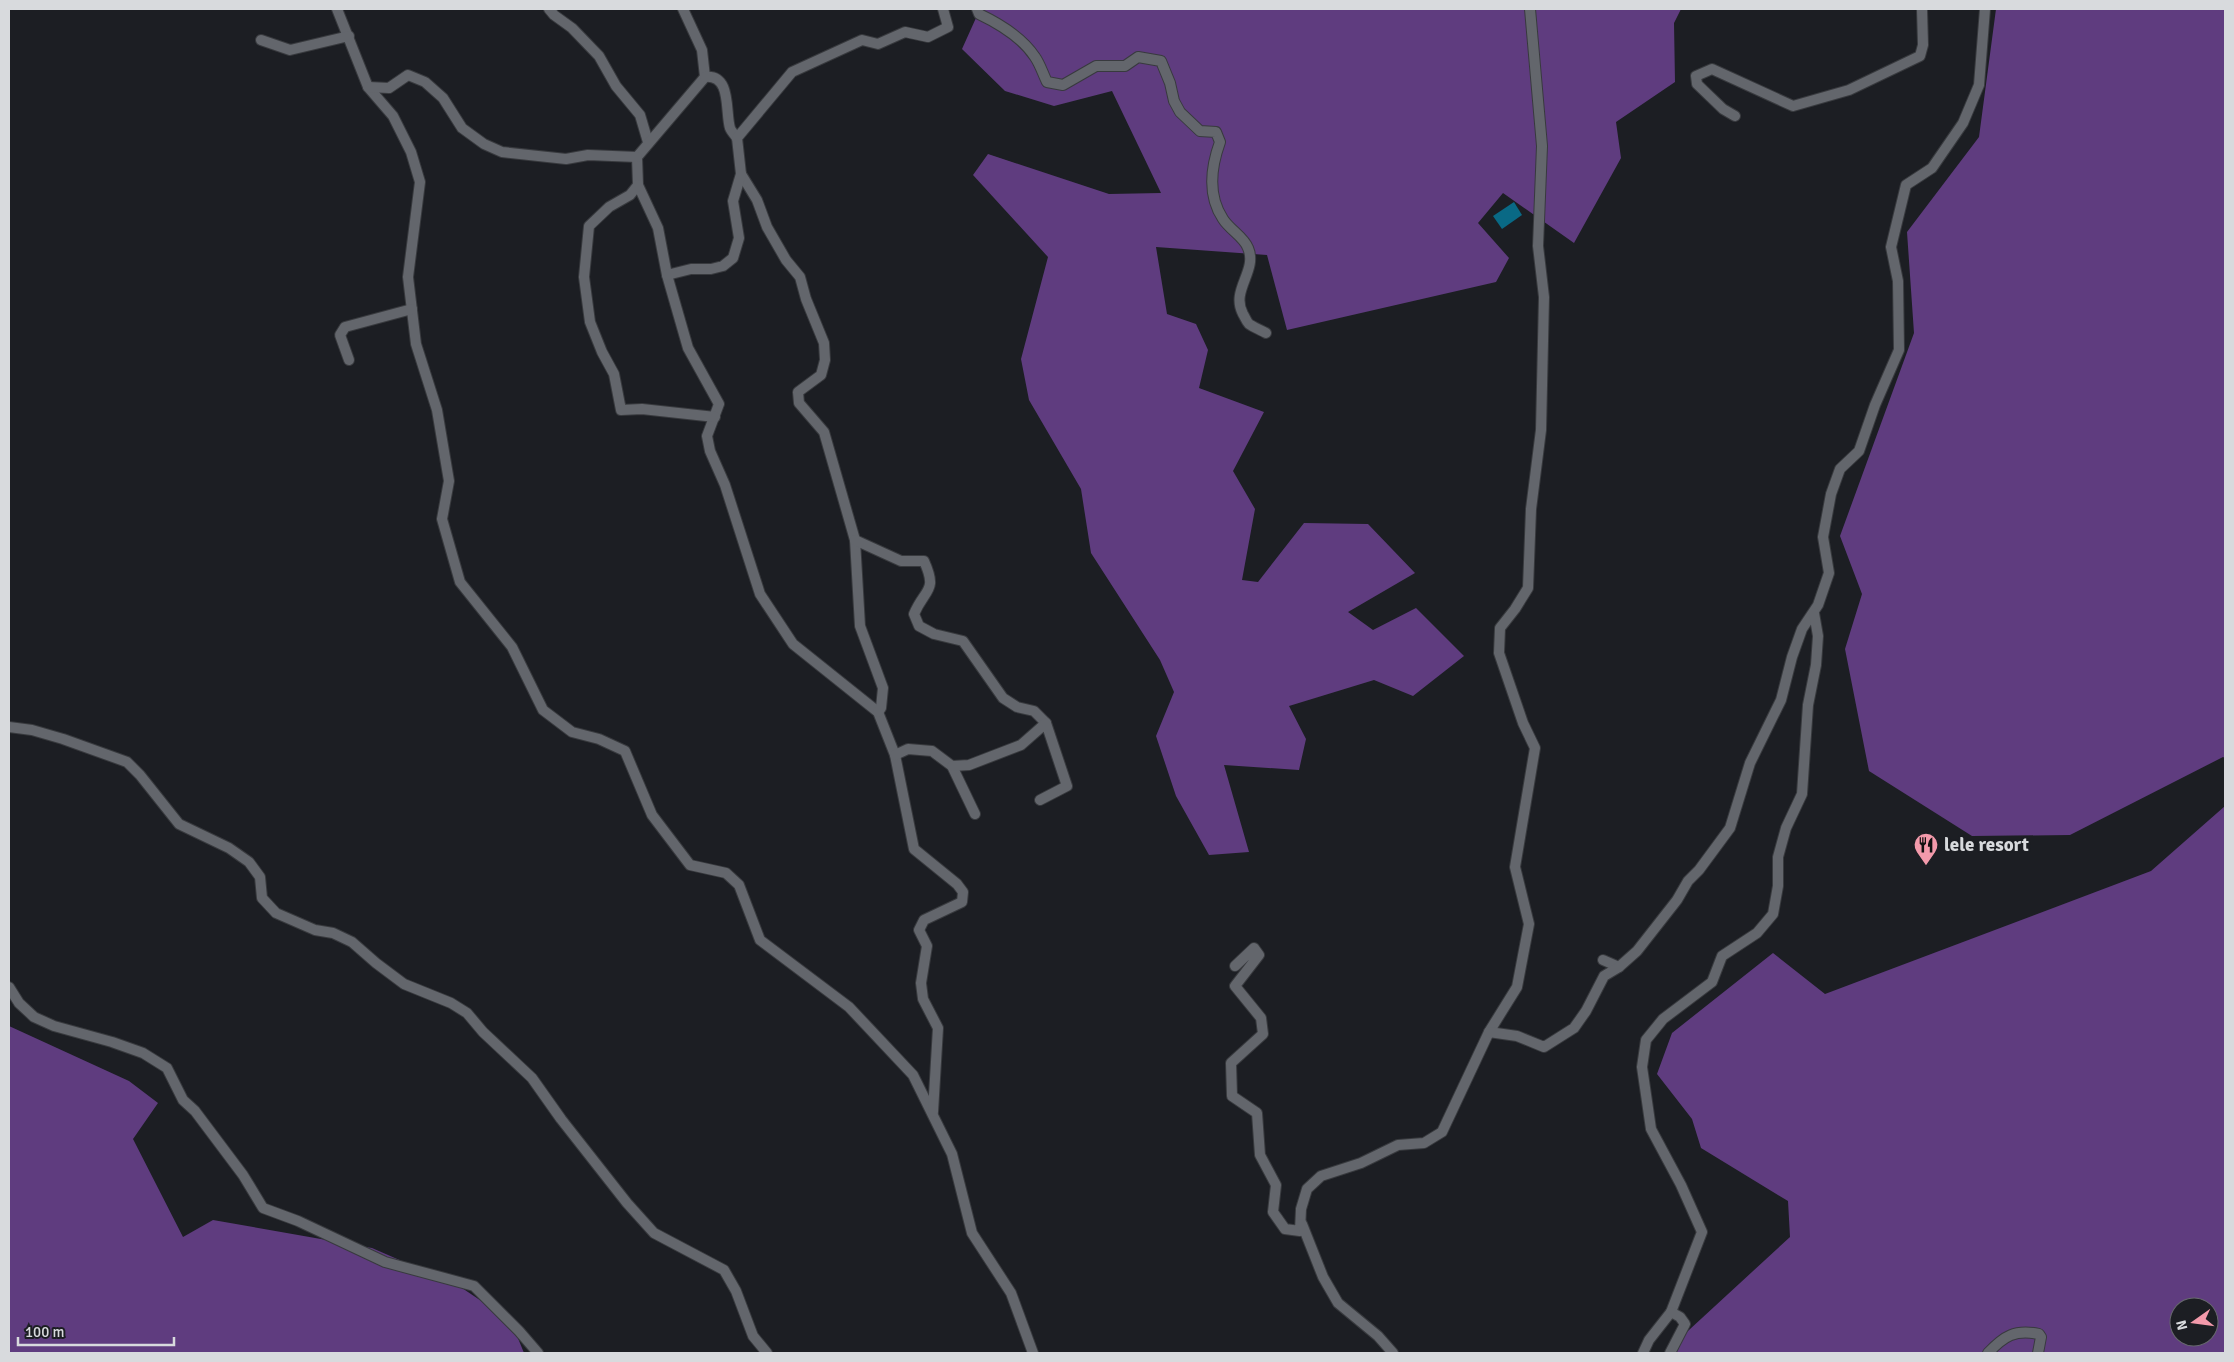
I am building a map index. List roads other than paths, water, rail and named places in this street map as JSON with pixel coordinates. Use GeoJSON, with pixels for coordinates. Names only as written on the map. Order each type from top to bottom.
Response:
{"type":"FeatureCollection","features":[{"type":"Feature","properties":{"kind":"street"},"geometry":{"type":"LineString","coordinates":[[337,9],[368,87],[393,116],[411,152],[420,182],[408,277],[416,344],[437,410],[448,480],[442,519],[460,582],[512,647],[543,710],[572,732],[600,739],[626,751],[652,815],[690,865],[726,873],[739,885],[760,940],[849,1007],[913,1075],[952,1154],[972,1233],[1011,1293],[1033,1353]]}},
{"type":"Feature","properties":{"kind":"street"},"geometry":{"type":"LineString","coordinates":[[549,9],[554,16],[572,28],[599,56],[616,86],[640,115],[648,142]]}},
{"type":"Feature","properties":{"kind":"street"},"geometry":{"type":"LineString","coordinates":[[683,9],[702,50],[705,77]]}},
{"type":"Feature","properties":{"kind":"street"},"geometry":{"type":"LineString","coordinates":[[737,138],[792,72],[862,40],[878,44],[905,32],[928,38],[948,27],[943,9]]}},
{"type":"Feature","properties":{"kind":"street"},"geometry":{"type":"LineString","coordinates":[[977,9],[979,14],[1000,24],[1020,41],[1035,57],[1047,82],[1063,85],[1096,66],[1125,66],[1138,57],[1160,60],[1170,83],[1174,101],[1180,112],[1200,130],[1216,132],[1220,142],[1213,162],[1211,186],[1223,219],[1248,247],[1252,262],[1239,294],[1240,308],[1248,323],[1266,333]]}},
{"type":"Feature","properties":{"kind":"street"},"geometry":{"type":"LineString","coordinates":[[1235,966],[1254,948],[1260,955],[1235,986],[1261,1018],[1263,1034],[1231,1062],[1232,1096],[1257,1113],[1260,1155],[1276,1184],[1273,1212],[1286,1229],[1300,1231],[1301,1209],[1307,1189],[1321,1176],[1361,1163],[1398,1145],[1424,1143],[1442,1132],[1489,1032],[1517,987],[1529,924],[1515,867],[1535,748],[1523,723],[1498,653],[1500,628],[1516,609],[1528,588],[1531,509],[1541,430],[1544,297],[1538,246],[1542,146],[1530,9]]}},
{"type":"Feature","properties":{"kind":"street"},"geometry":{"type":"LineString","coordinates":[[1735,116],[1723,109],[1697,84],[1696,76],[1712,69],[1793,106],[1849,90],[1920,56],[1923,45],[1922,9]]}},
{"type":"Feature","properties":{"kind":"street"},"geometry":{"type":"LineString","coordinates":[[1489,1032],[1517,1036],[1544,1048],[1574,1028],[1586,1011],[1604,976],[1619,967],[1637,951],[1677,900],[1688,881],[1699,870],[1730,828],[1750,762],[1781,700],[1802,628],[1814,613],[1829,572],[1823,537],[1831,494],[1840,469],[1859,451],[1875,405],[1899,350],[1898,281],[1891,247],[1906,185],[1932,168],[1963,123],[1979,85],[1985,9]]}},
{"type":"Feature","properties":{"kind":"street"},"geometry":{"type":"LineString","coordinates":[[261,40],[290,50],[349,36]]}},
{"type":"Feature","properties":{"kind":"street"},"geometry":{"type":"LineString","coordinates":[[368,87],[389,88],[408,75],[425,82],[443,98],[462,128],[484,144],[502,152],[566,159],[588,155],[637,157]]}},
{"type":"Feature","properties":{"kind":"street"},"geometry":{"type":"LineString","coordinates":[[667,275],[691,269],[710,269],[723,266],[732,258],[739,238],[733,201],[741,174],[737,138],[730,129],[726,93],[721,83],[710,76],[705,77],[637,157],[638,185],[658,228],[667,275],[688,348],[719,404],[707,436],[710,451],[725,485],[760,594],[793,644],[878,712],[895,755],[914,849],[957,884],[963,892],[962,902],[924,920],[919,930],[927,946],[921,983],[923,999],[938,1028],[933,1113]]}},
{"type":"Feature","properties":{"kind":"street"},"geometry":{"type":"LineString","coordinates":[[741,174],[757,200],[771,235],[786,260],[800,277],[806,299],[824,343],[825,360],[821,375],[798,392],[799,403],[824,432],[855,540],[860,626],[883,688],[881,708],[878,712]]}},
{"type":"Feature","properties":{"kind":"street"},"geometry":{"type":"LineString","coordinates":[[638,185],[630,195],[609,207],[589,226],[584,277],[590,322],[602,352],[614,374],[622,410],[642,409],[715,416]]}},
{"type":"Feature","properties":{"kind":"street"},"geometry":{"type":"LineString","coordinates":[[349,360],[340,334],[345,327],[412,309]]}},
{"type":"Feature","properties":{"kind":"street"},"geometry":{"type":"LineString","coordinates":[[855,540],[901,561],[924,561],[931,578],[928,592],[914,614],[919,626],[934,634],[963,641],[1003,698],[1017,707],[1034,711],[1046,723],[1067,786],[1040,800]]}},
{"type":"Feature","properties":{"kind":"street"},"geometry":{"type":"LineString","coordinates":[[1643,1353],[1649,1340],[1671,1312],[1702,1232],[1681,1185],[1651,1129],[1642,1067],[1646,1040],[1664,1019],[1712,982],[1722,956],[1757,932],[1773,914],[1778,886],[1778,857],[1786,828],[1802,794],[1808,705],[1816,665],[1818,636],[1814,613]]}},
{"type":"Feature","properties":{"kind":"street"},"geometry":{"type":"LineString","coordinates":[[952,766],[969,765],[1020,745],[1046,723]]}},
{"type":"Feature","properties":{"kind":"street"},"geometry":{"type":"LineString","coordinates":[[9,728],[32,730],[127,762],[140,775],[179,824],[230,848],[249,862],[260,877],[262,898],[276,913],[315,930],[333,933],[352,942],[376,964],[404,984],[451,1002],[467,1013],[483,1032],[532,1078],[561,1119],[627,1203],[654,1233],[724,1270],[736,1291],[754,1336],[767,1353]]}},
{"type":"Feature","properties":{"kind":"street"},"geometry":{"type":"LineString","coordinates":[[895,755],[908,749],[932,751],[952,766],[975,814]]}},
{"type":"Feature","properties":{"kind":"street"},"geometry":{"type":"LineString","coordinates":[[1603,960],[1619,967]]}},
{"type":"Feature","properties":{"kind":"street"},"geometry":{"type":"LineString","coordinates":[[9,987],[18,1003],[34,1017],[54,1026],[112,1042],[143,1053],[167,1068],[184,1100],[195,1111],[243,1175],[263,1208],[298,1221],[385,1262],[474,1286],[520,1331],[538,1353]]}},
{"type":"Feature","properties":{"kind":"street"},"geometry":{"type":"LineString","coordinates":[[1300,1221],[1311,1250],[1338,1303],[1378,1336],[1393,1353]]}},
{"type":"Feature","properties":{"kind":"street"},"geometry":{"type":"LineString","coordinates":[[1670,1353],[1685,1324],[1671,1312]]}},
{"type":"Feature","properties":{"kind":"street"},"geometry":{"type":"LineString","coordinates":[[1988,1353],[2009,1336],[2021,1331],[2039,1334],[2041,1337],[2038,1353]]}},
{"type":"Feature","properties":{"kind":"water"},"geometry":{"type":"Polygon","coordinates":[[[1514,202],[1522,215],[1502,229],[1493,216],[1514,202]]]}},
{"type":"Feature","properties":{"kind":"place","name":"lele resort"},"geometry":{"type":"Point","coordinates":[1926,866]}}]}
